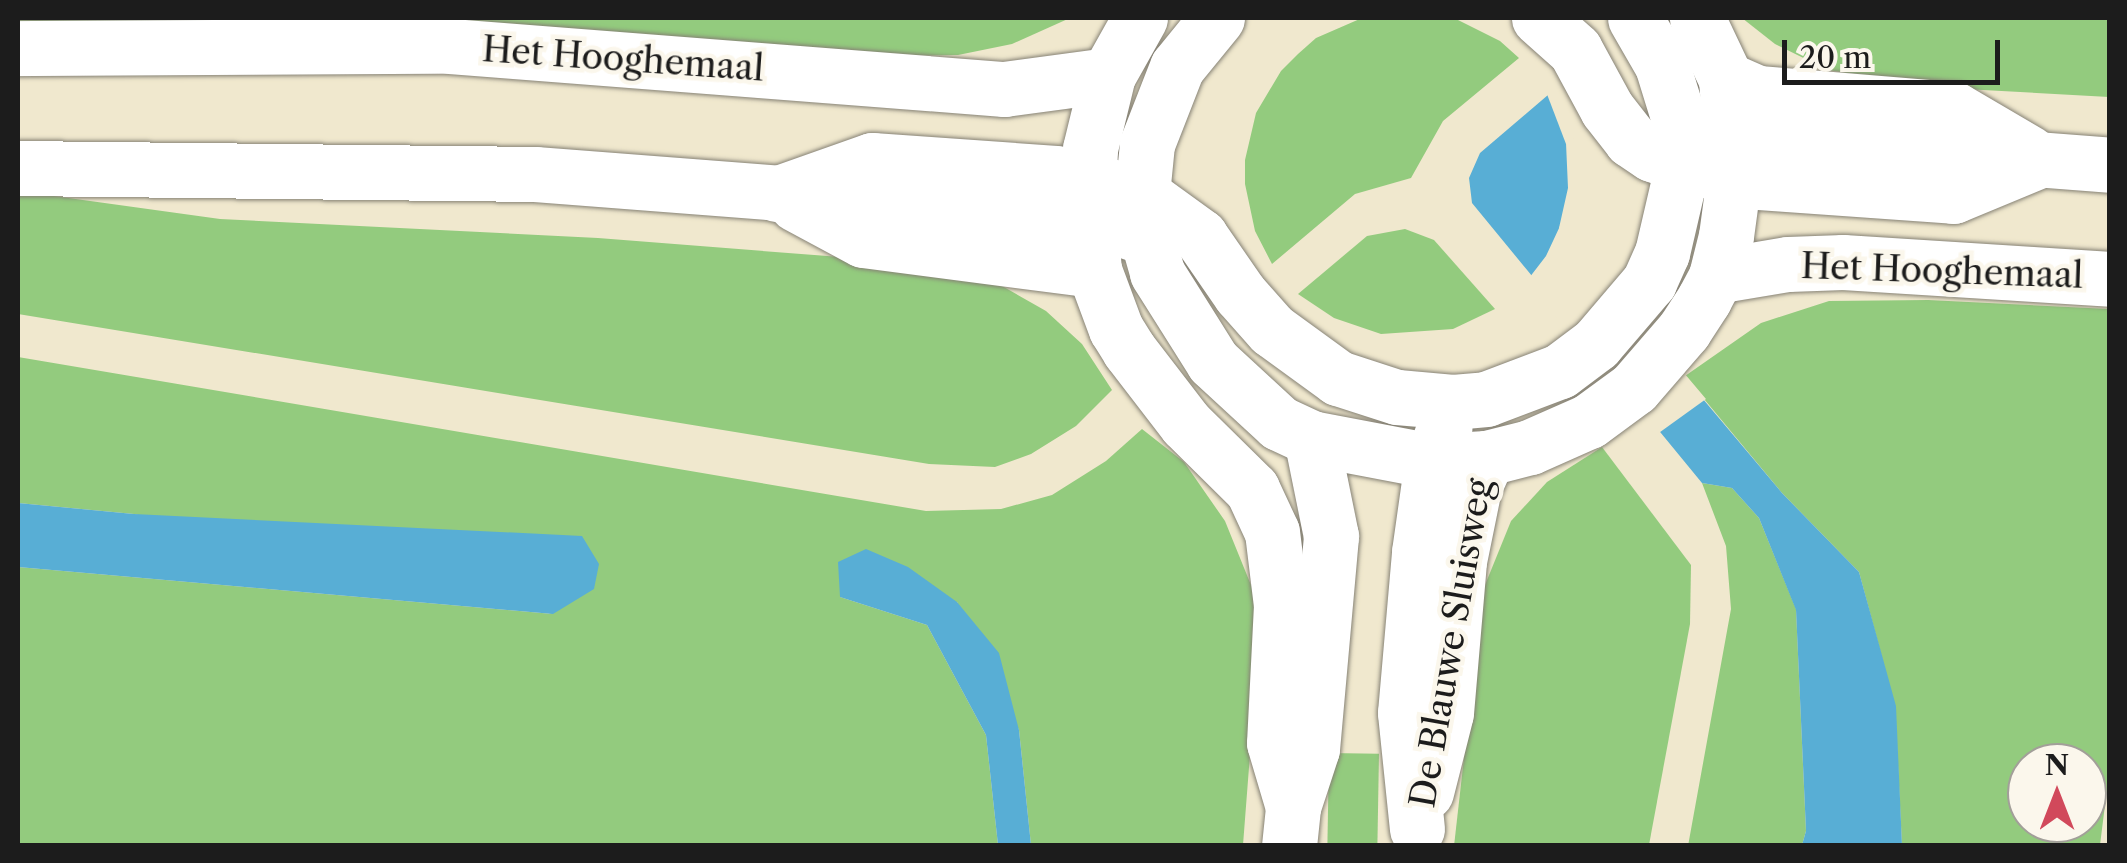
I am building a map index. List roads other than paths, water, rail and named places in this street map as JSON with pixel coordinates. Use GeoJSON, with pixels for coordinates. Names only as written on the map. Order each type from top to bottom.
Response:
{"type":"FeatureCollection","features":[{"type":"Feature","properties":{"kind":"main road"},"geometry":{"type":"LineString","coordinates":[[1140,18],[1108,74],[1090,149],[1090,223],[1116,329],[1178,414],[1252,489],[1278,560],[1274,743],[1291,826]]}},
{"type":"Feature","properties":{"kind":"main road"},"geometry":{"type":"LineString","coordinates":[[1217,18],[1177,67],[1146,144],[1144,216],[1157,273],[1177,311],[1213,362],[1279,423],[1311,438],[1432,461],[1487,458],[1568,431],[1614,404],[1666,352],[1716,276],[1733,155],[1726,79],[1701,24]]}},
{"type":"Feature","properties":{"kind":"main road"},"geometry":{"type":"LineString","coordinates":[[1539,18],[1575,50],[1608,110],[1631,140],[1652,154],[1679,142],[1733,155],[2110,164]]}},
{"type":"Feature","properties":{"kind":"main road"},"geometry":{"type":"LineString","coordinates":[[18,168],[536,174],[776,194],[863,240],[1144,216],[1200,236],[1257,314],[1309,360],[1368,390],[1452,402],[1486,398],[1529,385],[1596,344],[1629,308],[1662,253],[1679,142],[1662,65],[1635,18]]}},
{"type":"Feature","properties":{"kind":"main road","name":"Het Hooghemaal"},"geometry":{"type":"LineString","coordinates":[[18,48],[450,46],[1004,89],[1108,74]]}},
{"type":"Feature","properties":{"kind":"main road"},"geometry":{"type":"LineString","coordinates":[[1726,79],[1758,92],[1954,110],[2040,160]]}},
{"type":"Feature","properties":{"kind":"main road"},"geometry":{"type":"LineString","coordinates":[[776,194],[872,160],[1056,173],[1090,223]]}},
{"type":"Feature","properties":{"kind":"main road","name":"Het Hooghemaal"},"geometry":{"type":"LineString","coordinates":[[1716,276],[1788,264],[1843,262],[2110,278]]}},
{"type":"Feature","properties":{"kind":"main road","name":"De Blauwe Sluisweg"},"geometry":{"type":"LineString","coordinates":[[1416,837],[1406,713],[1419,552],[1432,461],[1452,402]]}},
{"type":"Feature","properties":{"kind":"main road"},"geometry":{"type":"LineString","coordinates":[[1291,826],[1312,749],[1332,536],[1311,438]]}},
{"type":"Feature","properties":{"kind":"main road","name":"De Blauwe Sluisweg"},"geometry":{"type":"LineString","coordinates":[[1416,837],[1446,713],[1459,561],[1474,486],[1487,458]]}},
{"type":"Feature","properties":{"kind":"water"},"geometry":{"type":"Polygon","coordinates":[[[1638,18],[1566,143],[1568,188],[1559,228],[1782,493],[1859,572],[1896,706],[1902,845],[1802,845],[1806,831],[1796,610],[1759,518],[1732,488],[1702,483],[1472,203],[1469,178],[1480,153],[1638,18]]]}},
{"type":"Feature","properties":{"kind":"water"},"geometry":{"type":"Polygon","coordinates":[[[18,503],[134,514],[582,536],[599,564],[594,589],[553,614],[18,567],[18,503]]]}},
{"type":"Feature","properties":{"kind":"water"},"geometry":{"type":"Polygon","coordinates":[[[866,549],[908,567],[957,602],[999,653],[1019,730],[1031,845],[998,845],[986,735],[927,625],[840,597],[838,562],[866,549]]]}}]}
